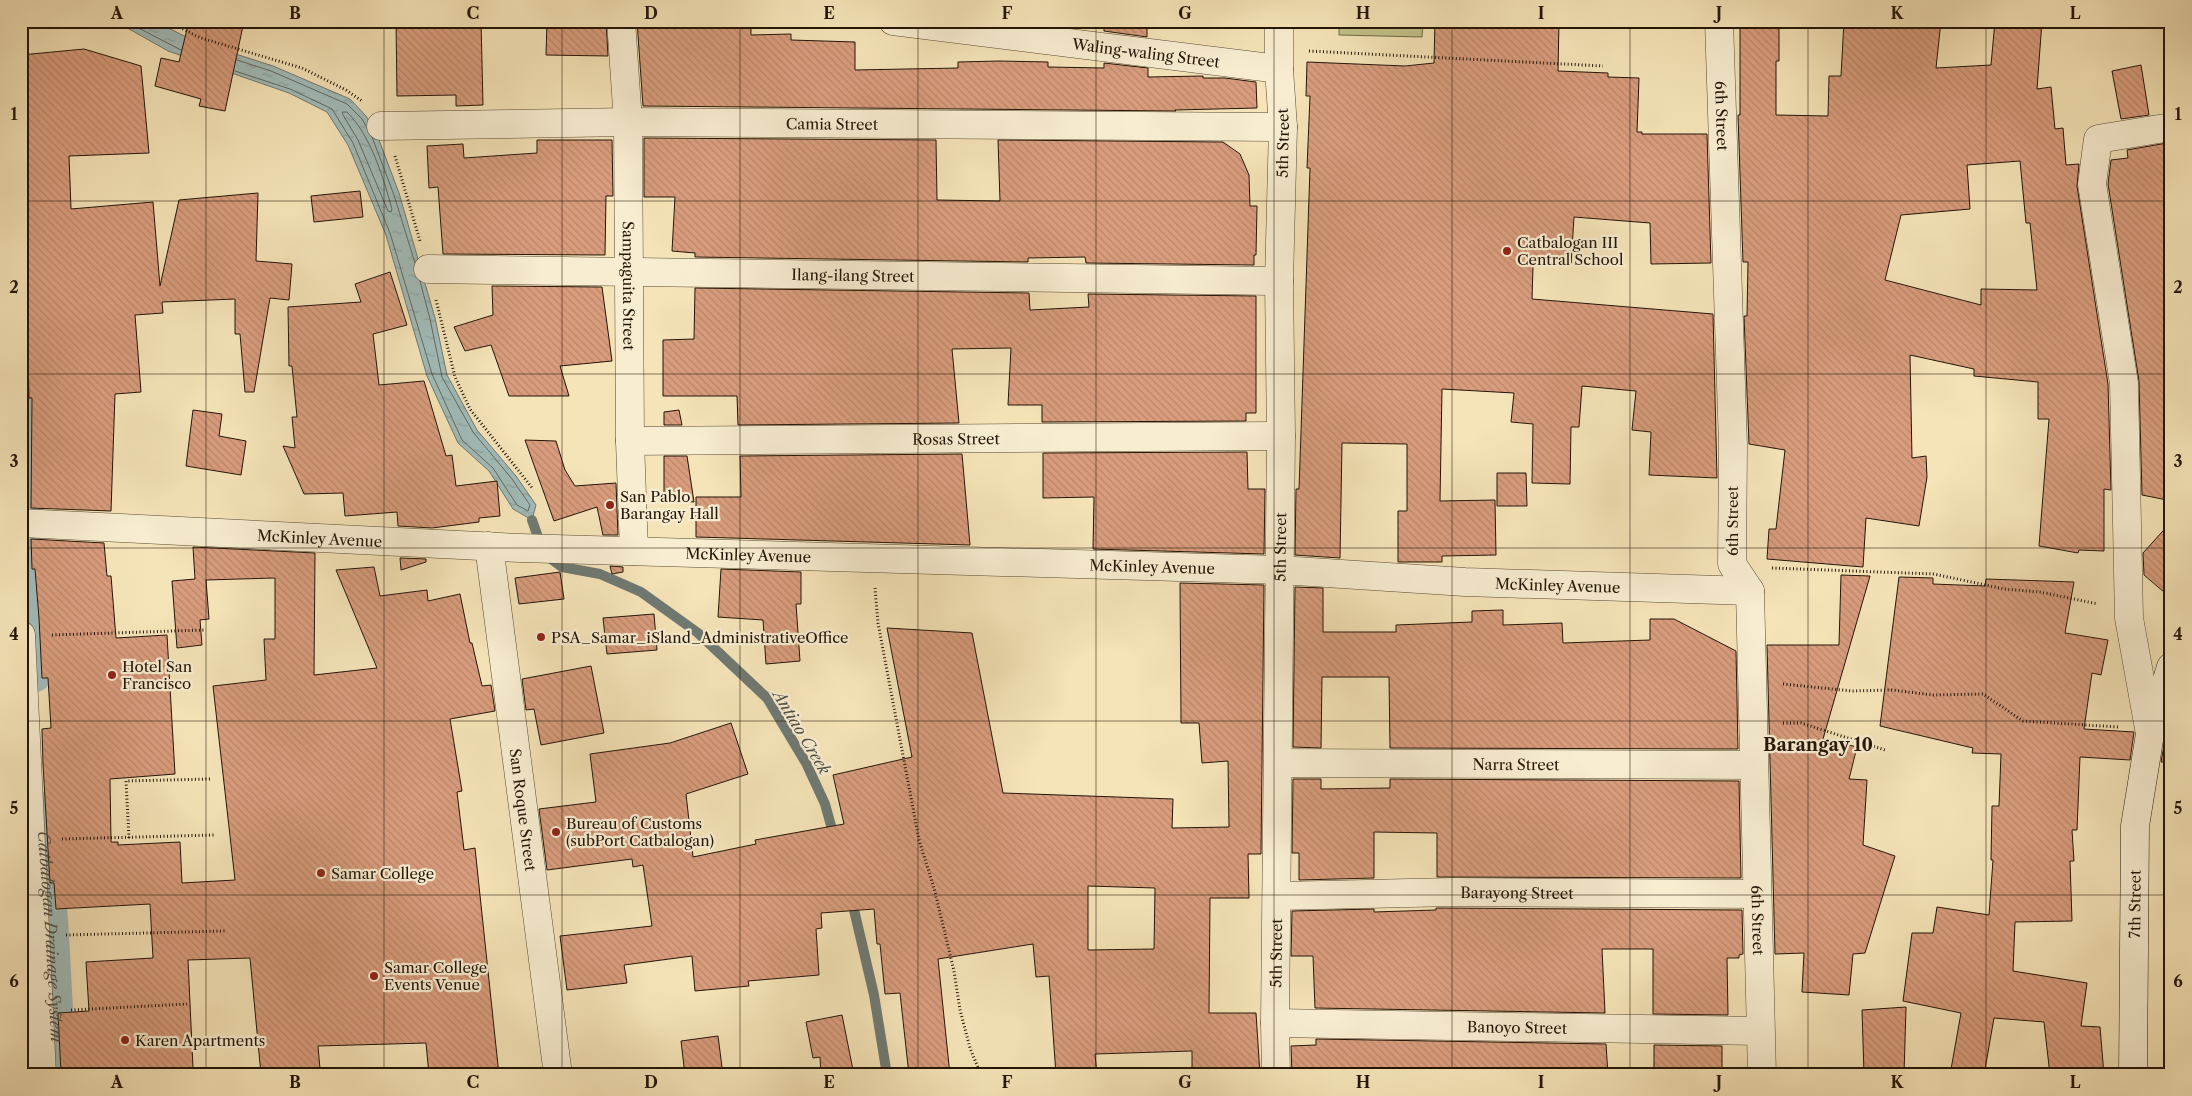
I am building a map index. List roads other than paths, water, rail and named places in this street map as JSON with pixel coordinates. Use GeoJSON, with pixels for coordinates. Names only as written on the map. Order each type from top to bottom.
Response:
{"type":"FeatureCollection","features":[{"type":"Feature","properties":{"kind":"street","name":"Sampaguita Street"},"geometry":{"type":"LineString","coordinates":[[621,21],[628,122],[630,441],[634,551]]}},
{"type":"Feature","properties":{"kind":"street","name":"Waling-waling Street"},"geometry":{"type":"LineString","coordinates":[[893,21],[1279,59]]}},
{"type":"Feature","properties":{"kind":"street","name":"5th Street"},"geometry":{"type":"LineString","coordinates":[[1276,1075],[1281,436],[1279,281],[1283,127],[1279,21]]}},
{"type":"Feature","properties":{"kind":"street","name":"6th Street"},"geometry":{"type":"LineString","coordinates":[[1719,21],[1732,445],[1732,564],[1750,591],[1762,1075]]}},
{"type":"Feature","properties":{"kind":"street","name":"Camia Street"},"geometry":{"type":"LineString","coordinates":[[381,126],[628,122],[1283,127]]}},
{"type":"Feature","properties":{"kind":"street"},"geometry":{"type":"LineString","coordinates":[[2150,734],[2129,611],[2124,383],[2092,184],[2098,139],[2171,127]]}},
{"type":"Feature","properties":{"kind":"street","name":"Ilang-ilang Street"},"geometry":{"type":"LineString","coordinates":[[428,268],[1279,281]]}},
{"type":"Feature","properties":{"kind":"street","name":"Rosas Street"},"geometry":{"type":"LineString","coordinates":[[630,441],[1281,436]]}},
{"type":"Feature","properties":{"kind":"street","name":"McKinley Avenue"},"geometry":{"type":"LineString","coordinates":[[30,524],[520,548],[1280,570],[1465,582],[1750,591]]}},
{"type":"Feature","properties":{"kind":"street","name":"San Roque Street"},"geometry":{"type":"LineString","coordinates":[[490,546],[558,1075]]}},
{"type":"Feature","properties":{"kind":"street"},"geometry":{"type":"LineString","coordinates":[[21,636],[42,1075]]}},
{"type":"Feature","properties":{"kind":"street"},"geometry":{"type":"LineString","coordinates":[[2150,734],[2171,667]]}},
{"type":"Feature","properties":{"kind":"street","name":"7th Street"},"geometry":{"type":"LineString","coordinates":[[2133,1075],[2135,826],[2150,734]]}},
{"type":"Feature","properties":{"kind":"street","name":"Narra Street"},"geometry":{"type":"LineString","coordinates":[[1278,763],[1753,765]]}},
{"type":"Feature","properties":{"kind":"street","name":"Barayong Street"},"geometry":{"type":"LineString","coordinates":[[1278,896],[1453,892],[1757,894]]}},
{"type":"Feature","properties":{"kind":"street","name":"Banoyo Street"},"geometry":{"type":"LineString","coordinates":[[1275,1023],[1760,1032]]}},
{"type":"Feature","properties":{"kind":"water"},"geometry":{"type":"Polygon","coordinates":[[[115,21],[155,21],[192,40],[273,66],[350,99],[366,116],[379,140],[399,193],[435,318],[447,375],[477,430],[516,476],[536,505],[532,520],[513,509],[489,471],[458,443],[427,376],[386,235],[348,145],[327,112],[289,93],[168,51],[115,21]]]}},
{"type":"Feature","properties":{"kind":"waterway","name":"Catbalogan Drainage System"},"geometry":{"type":"LineString","coordinates":[[21,409],[34,675]]}},
{"type":"Feature","properties":{"kind":"waterway","name":"Antiao Creek"},"geometry":{"type":"LineString","coordinates":[[532,520],[544,554],[562,567],[600,574],[641,592],[698,633],[767,698],[806,763],[825,804],[835,840]]}},
{"type":"Feature","properties":{"kind":"waterway","name":"Catbalogan Drainage System"},"geometry":{"type":"LineString","coordinates":[[42,809],[51,926],[59,1075]]}},
{"type":"Feature","properties":{"kind":"waterway","name":"Antiao Creek"},"geometry":{"type":"LineString","coordinates":[[851,897],[874,995],[887,1075]]}},
{"type":"Feature","properties":{"kind":"place","name":"Catbalogan III Central School"},"geometry":{"type":"Point","coordinates":[1507,251]}},
{"type":"Feature","properties":{"kind":"place","name":"San Pablo Barangay Hall"},"geometry":{"type":"Point","coordinates":[610,505]}},
{"type":"Feature","properties":{"kind":"place","name":"PSA_Samar_iSland_AdministrativeOffice"},"geometry":{"type":"Point","coordinates":[541,637]}},
{"type":"Feature","properties":{"kind":"place","name":"Hotel San Francisco"},"geometry":{"type":"Point","coordinates":[112,675]}},
{"type":"Feature","properties":{"kind":"place","name":"Bureau of Customs (subPort Catbalogan)"},"geometry":{"type":"Point","coordinates":[556,832]}},
{"type":"Feature","properties":{"kind":"place","name":"Samar College"},"geometry":{"type":"Point","coordinates":[321,873]}},
{"type":"Feature","properties":{"kind":"place","name":"Samar College Events Venue"},"geometry":{"type":"Point","coordinates":[374,976]}},
{"type":"Feature","properties":{"kind":"place","name":"Karen Apartments"},"geometry":{"type":"Point","coordinates":[125,1040]}},
{"type":"Feature","properties":{"kind":"district","name":"Barangay 10"},"geometry":{"type":"Point","coordinates":[1818,745]}}]}
